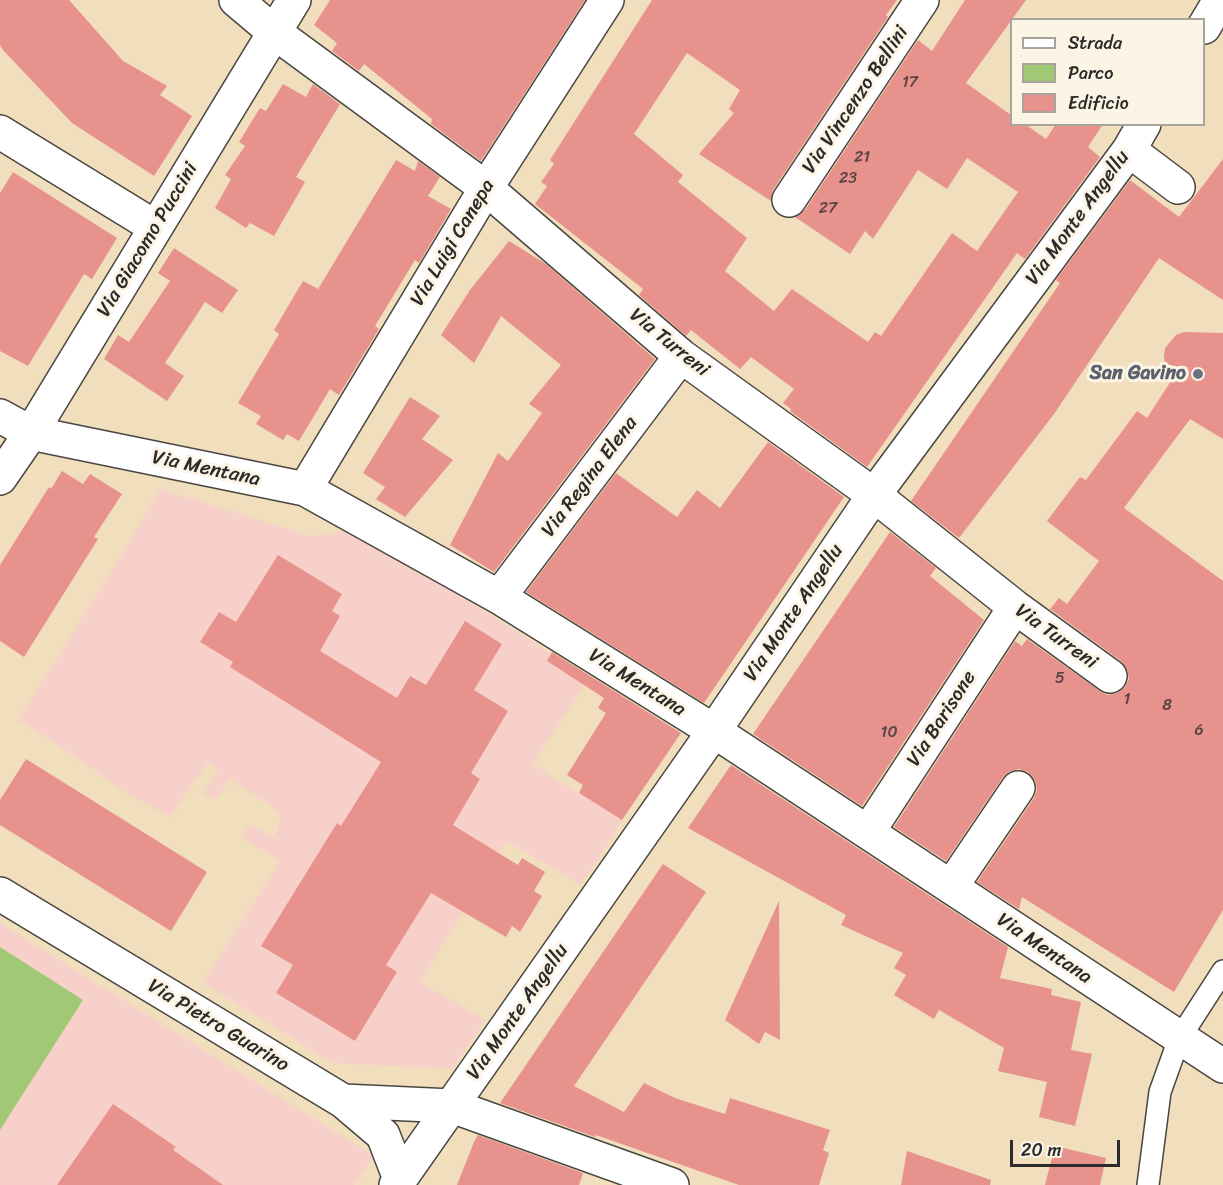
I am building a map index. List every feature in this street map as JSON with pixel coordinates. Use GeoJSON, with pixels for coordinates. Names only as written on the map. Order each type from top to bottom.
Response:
{"type":"FeatureCollection","features":[{"type":"Feature","properties":{"kind":"street","name":"Via Turreni"},"geometry":{"type":"LineString","coordinates":[[236,0],[274,32],[486,188],[681,356],[874,495],[1016,607],[1110,676]]}},
{"type":"Feature","properties":{"kind":"street","name":"Via Giacomo Puccini"},"geometry":{"type":"LineString","coordinates":[[0,478],[31,433],[294,0]]}},
{"type":"Feature","properties":{"kind":"street","name":"Via Luigi Canepa"},"geometry":{"type":"LineString","coordinates":[[304,489],[486,188],[607,0]]}},
{"type":"Feature","properties":{"kind":"street","name":"Via Vincenzo Bellini"},"geometry":{"type":"LineString","coordinates":[[789,200],[922,0]]}},
{"type":"Feature","properties":{"kind":"street"},"geometry":{"type":"LineString","coordinates":[[1205,24],[1220,0]]}},
{"type":"Feature","properties":{"kind":"street"},"geometry":{"type":"LineString","coordinates":[[0,132],[155,227]]}},
{"type":"Feature","properties":{"kind":"street"},"geometry":{"type":"LineString","coordinates":[[1136,137],[1178,187]]}},
{"type":"Feature","properties":{"kind":"street","name":"Via Monte Angellu"},"geometry":{"type":"LineString","coordinates":[[398,1182],[714,730],[874,495],[1136,137]]}},
{"type":"Feature","properties":{"kind":"street","name":"Via Regina Elena"},"geometry":{"type":"LineString","coordinates":[[499,597],[681,356]]}},
{"type":"Feature","properties":{"kind":"street","name":"Via Mentana"},"geometry":{"type":"LineString","coordinates":[[0,416],[31,433],[304,489],[499,597],[714,730],[1223,1066]]}},
{"type":"Feature","properties":{"kind":"street","name":"Via Barisone"},"geometry":{"type":"LineString","coordinates":[[868,832],[1016,607]]}},
{"type":"Feature","properties":{"kind":"street"},"geometry":{"type":"LineString","coordinates":[[951,887],[1018,788]]}},
{"type":"Feature","properties":{"kind":"street","name":"Via Pietro Guarino"},"geometry":{"type":"LineString","coordinates":[[0,894],[343,1101],[452,1106],[672,1185]]}},
{"type":"Feature","properties":{"kind":"street"},"geometry":{"type":"LineString","coordinates":[[343,1101],[383,1135],[398,1182]]}},
{"type":"Feature","properties":{"kind":"lane"},"geometry":{"type":"LineString","coordinates":[[1148,1185],[1160,1092],[1179,1039],[1223,971]]}},
{"type":"Feature","properties":{"kind":"shaded area"},"geometry":{"type":"Polygon","coordinates":[[[160,489],[314,537],[353,528],[552,654],[547,661],[559,669],[590,677],[532,764],[622,820],[580,884],[506,841],[420,982],[485,1020],[452,1069],[333,1063],[203,983],[280,861],[241,837],[249,824],[274,837],[281,819],[272,806],[232,781],[231,777],[216,800],[203,793],[218,770],[208,762],[170,817],[129,795],[18,720],[160,489]]]}},
{"type":"Feature","properties":{"kind":"shaded area"},"geometry":{"type":"Polygon","coordinates":[[[0,923],[374,1156],[354,1185],[0,1185],[0,923]]]}},
{"type":"Feature","properties":{"kind":"green space"},"geometry":{"type":"Polygon","coordinates":[[[0,947],[83,1000],[0,1130],[0,947]]]}},
{"type":"Feature","properties":{"kind":"building"},"geometry":{"type":"Polygon","coordinates":[[[0,0],[69,0],[123,61],[167,86],[160,95],[192,116],[154,176],[72,123],[3,50],[0,45],[0,0]]]}},
{"type":"Feature","properties":{"kind":"building"},"geometry":{"type":"Polygon","coordinates":[[[330,0],[585,0],[481,161],[431,124],[432,119],[364,64],[359,71],[332,51],[337,43],[314,25],[330,0]]]}},
{"type":"Feature","properties":{"kind":"building"},"geometry":{"type":"Polygon","coordinates":[[[652,0],[897,0],[773,190],[771,201],[699,154],[734,113],[729,109],[740,90],[687,53],[634,134],[683,175],[678,182],[747,238],[725,271],[774,311],[792,289],[868,342],[875,332],[881,336],[952,233],[977,251],[1018,192],[967,158],[947,189],[918,170],[873,239],[865,231],[850,254],[795,217],[805,210],[918,40],[932,51],[965,0],[1026,0],[1013,18],[1010,18],[1010,22],[966,83],[1010,114],[1010,126],[1028,126],[1046,139],[1055,126],[1102,126],[1088,147],[1100,157],[1025,259],[1017,253],[867,467],[790,411],[791,409],[783,403],[794,389],[751,357],[740,369],[691,330],[686,336],[639,295],[643,289],[535,204],[547,186],[541,182],[554,164],[550,160],[652,0]]]}},
{"type":"Feature","properties":{"kind":"building"},"geometry":{"type":"Polygon","coordinates":[[[283,84],[306,97],[313,84],[340,104],[296,177],[305,182],[274,236],[250,223],[246,228],[215,208],[231,179],[225,175],[245,146],[239,142],[260,108],[266,111],[283,84]]]}},
{"type":"Feature","properties":{"kind":"building"},"geometry":{"type":"Polygon","coordinates":[[[1223,159],[1223,300],[1159,258],[1054,414],[959,538],[911,501],[1060,283],[1056,280],[1130,180],[1179,217],[1223,159]]]}},
{"type":"Feature","properties":{"kind":"building"},"geometry":{"type":"Polygon","coordinates":[[[396,160],[415,171],[418,161],[440,177],[428,196],[451,209],[419,263],[415,260],[375,326],[379,329],[339,395],[330,389],[299,441],[287,434],[283,440],[256,424],[261,416],[238,403],[279,334],[274,330],[303,281],[318,289],[396,160]]]}},
{"type":"Feature","properties":{"kind":"building"},"geometry":{"type":"Polygon","coordinates":[[[13,172],[117,238],[92,279],[84,274],[28,366],[0,351],[0,193],[13,172]]]}},
{"type":"Feature","properties":{"kind":"building"},"geometry":{"type":"Polygon","coordinates":[[[509,241],[546,264],[655,359],[494,572],[450,545],[498,453],[508,461],[542,413],[529,404],[561,365],[501,316],[474,363],[441,335],[470,290],[509,241]]]}},
{"type":"Feature","properties":{"kind":"building"},"geometry":{"type":"Polygon","coordinates":[[[174,248],[238,290],[222,313],[205,302],[165,363],[184,376],[167,401],[104,359],[118,335],[129,342],[170,281],[158,273],[174,248]]]}},
{"type":"Feature","properties":{"kind":"building"},"geometry":{"type":"Polygon","coordinates":[[[1184,332],[1223,333],[1223,439],[1190,419],[1124,508],[1223,581],[1223,910],[1174,992],[1022,897],[1019,909],[977,882],[1034,798],[1037,790],[1035,780],[1028,772],[1019,769],[1010,771],[1003,777],[946,861],[894,827],[1015,641],[1022,646],[1027,639],[1107,695],[1117,693],[1125,687],[1129,679],[1127,669],[1121,661],[1050,609],[1059,598],[1067,604],[1099,561],[1047,521],[1080,477],[1086,480],[1137,411],[1147,418],[1173,378],[1165,364],[1165,348],[1176,335],[1184,332]]]}},
{"type":"Feature","properties":{"kind":"building"},"geometry":{"type":"Polygon","coordinates":[[[410,397],[440,416],[422,439],[453,460],[405,517],[376,499],[385,487],[363,473],[410,397]]]}},
{"type":"Feature","properties":{"kind":"building"},"geometry":{"type":"Polygon","coordinates":[[[768,442],[844,497],[704,703],[526,592],[616,473],[677,517],[697,490],[720,508],[768,442]]]}},
{"type":"Feature","properties":{"kind":"building"},"geometry":{"type":"Polygon","coordinates":[[[62,471],[83,484],[90,474],[122,494],[94,537],[98,539],[24,657],[0,641],[0,565],[49,487],[51,489],[62,471]]]}},
{"type":"Feature","properties":{"kind":"building"},"geometry":{"type":"Polygon","coordinates":[[[890,532],[936,568],[930,576],[984,620],[862,806],[753,734],[890,532]]]}},
{"type":"Feature","properties":{"kind":"building"},"geometry":{"type":"Polygon","coordinates":[[[278,555],[342,594],[332,611],[340,616],[320,651],[397,698],[410,676],[426,685],[465,621],[502,644],[474,690],[508,711],[471,773],[480,779],[453,825],[518,865],[522,858],[545,872],[534,891],[542,896],[520,932],[512,926],[506,937],[431,893],[386,965],[397,972],[355,1041],[276,993],[293,965],[261,946],[337,823],[341,826],[381,762],[230,667],[233,662],[200,642],[219,612],[236,622],[278,555]]]}},
{"type":"Feature","properties":{"kind":"building"},"geometry":{"type":"Polygon","coordinates":[[[552,652],[681,733],[622,820],[579,793],[583,785],[567,775],[606,713],[598,708],[604,698],[547,661],[552,652]]]}},
{"type":"Feature","properties":{"kind":"building"},"geometry":{"type":"Polygon","coordinates":[[[26,759],[207,872],[171,931],[0,825],[0,800],[26,759]]]}},
{"type":"Feature","properties":{"kind":"building"},"geometry":{"type":"Polygon","coordinates":[[[731,765],[1008,947],[1000,978],[1052,989],[1051,995],[1081,1002],[1071,1050],[1092,1054],[1075,1126],[1039,1117],[1047,1082],[998,1071],[1004,1048],[939,1010],[934,1019],[894,995],[906,975],[894,968],[903,953],[841,925],[846,915],[688,828],[731,765]]]}},
{"type":"Feature","properties":{"kind":"building"},"geometry":{"type":"Polygon","coordinates":[[[663,864],[706,892],[574,1086],[624,1112],[644,1083],[675,1098],[725,1114],[730,1098],[830,1130],[823,1150],[829,1153],[819,1185],[739,1185],[500,1103],[663,864]]]}},
{"type":"Feature","properties":{"kind":"building"},"geometry":{"type":"Polygon","coordinates":[[[779,901],[780,1040],[765,1032],[759,1044],[725,1020],[779,901]]]}},
{"type":"Feature","properties":{"kind":"building"},"geometry":{"type":"Polygon","coordinates":[[[113,1104],[176,1147],[173,1150],[223,1185],[57,1185],[113,1104]]]}},
{"type":"Feature","properties":{"kind":"building"},"geometry":{"type":"Polygon","coordinates":[[[478,1135],[583,1173],[579,1185],[457,1185],[478,1135]]]}},
{"type":"Feature","properties":{"kind":"building"},"geometry":{"type":"Polygon","coordinates":[[[1055,1146],[1106,1158],[1100,1185],[1045,1185],[1055,1146]]]}},
{"type":"Feature","properties":{"kind":"building"},"geometry":{"type":"Polygon","coordinates":[[[907,1151],[991,1180],[990,1185],[901,1185],[907,1151]]]}},
{"type":"Feature","properties":{"kind":"place","name":"San Gavino"},"geometry":{"type":"Point","coordinates":[1198,374]}}]}
